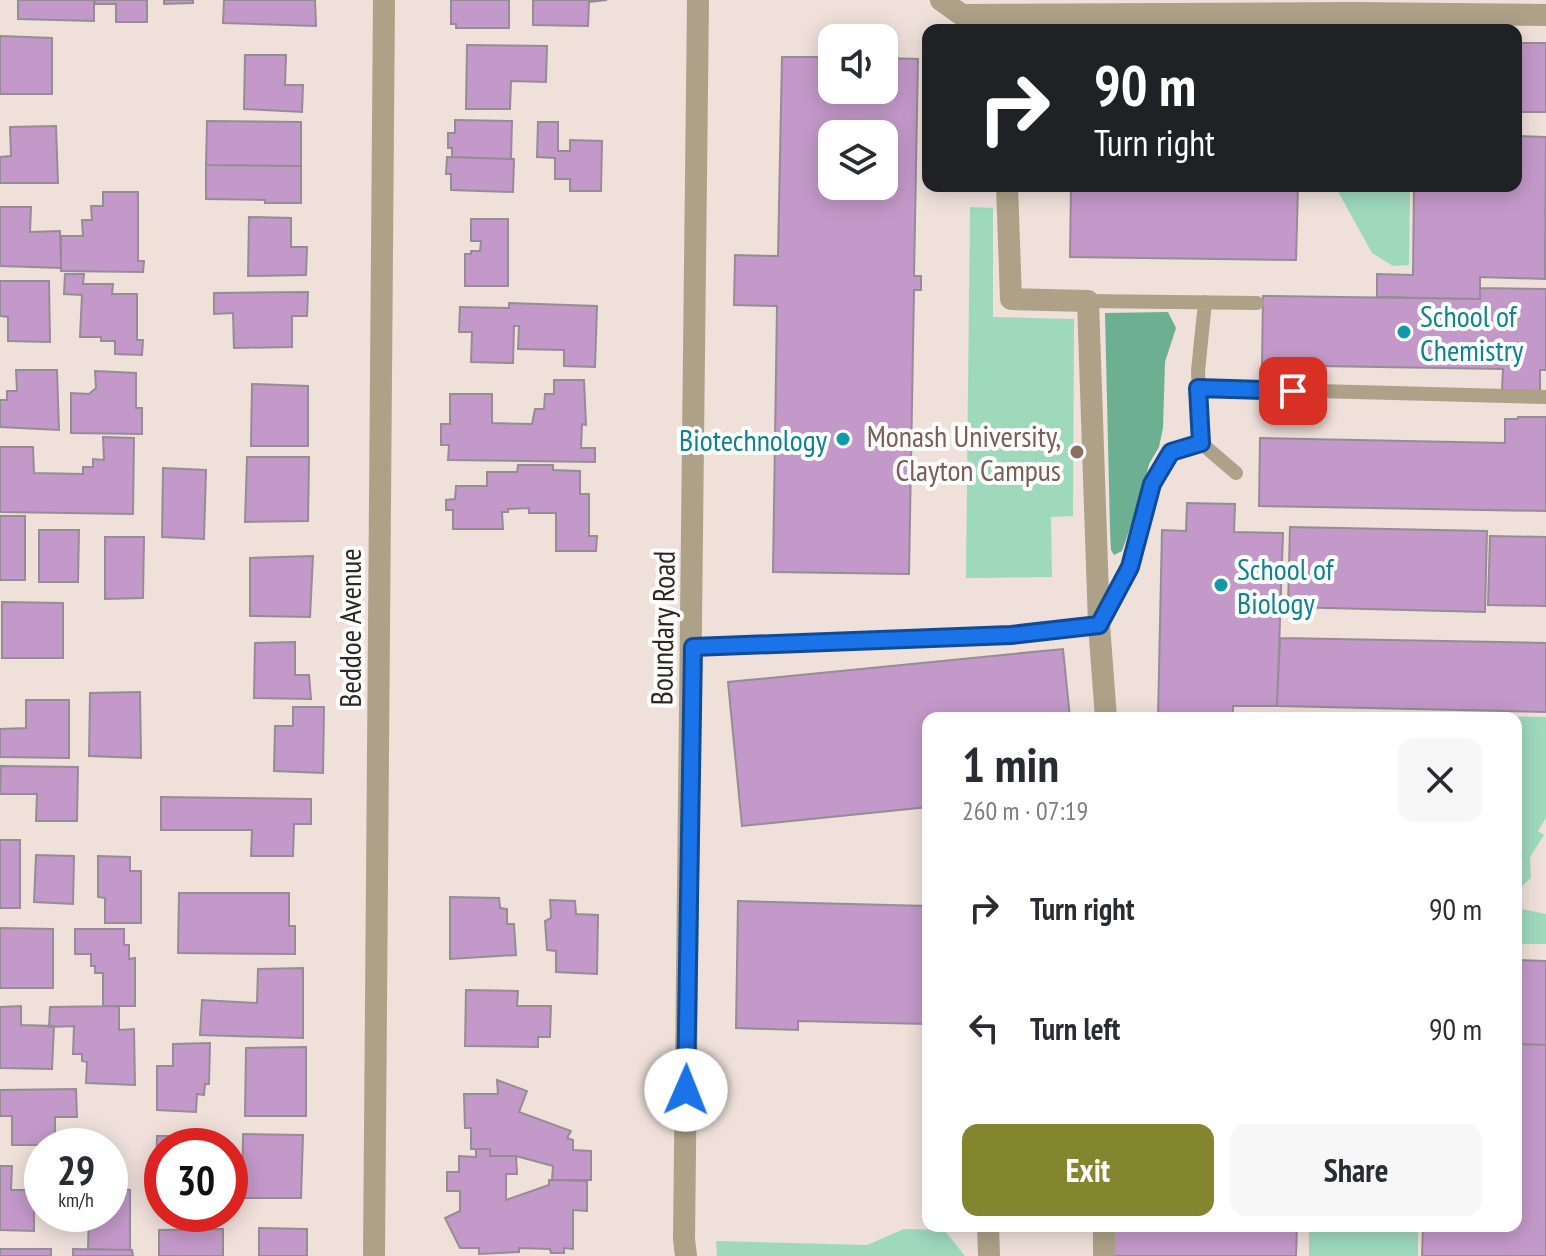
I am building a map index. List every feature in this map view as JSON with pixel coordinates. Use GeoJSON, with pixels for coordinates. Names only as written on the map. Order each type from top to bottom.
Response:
{"type":"FeatureCollection","features":[{"type":"Feature","properties":{"kind":"street","name":"Beddoe Avenue"},"geometry":{"type":"LineString","coordinates":[[374,1256],[384,0]]}},
{"type":"Feature","properties":{"kind":"street","name":"Boundary Road"},"geometry":{"type":"LineString","coordinates":[[686,1256],[698,0]]}},
{"type":"Feature","properties":{"kind":"street"},"geometry":{"type":"LineString","coordinates":[[941,0],[962,15],[1354,6],[1546,15]]}},
{"type":"Feature","properties":{"kind":"street"},"geometry":{"type":"LineString","coordinates":[[1007,192],[1011,299],[1088,301],[1099,625],[1106,712]]}},
{"type":"Feature","properties":{"kind":"street"},"geometry":{"type":"LineString","coordinates":[[988,1232],[989,1256]]}},
{"type":"Feature","properties":{"kind":"street"},"geometry":{"type":"LineString","coordinates":[[1104,1232],[1104,1256]]}},
{"type":"Feature","properties":{"kind":"lane"},"geometry":{"type":"LineString","coordinates":[[1088,301],[1257,303]]}},
{"type":"Feature","properties":{"kind":"lane"},"geometry":{"type":"LineString","coordinates":[[1205,302],[1198,388],[1201,443],[1236,473]]}},
{"type":"Feature","properties":{"kind":"lane"},"geometry":{"type":"LineString","coordinates":[[1198,388],[1546,397]]}},
{"type":"Feature","properties":{"kind":"lane"},"geometry":{"type":"LineString","coordinates":[[693,647],[1011,635],[1099,625],[1130,567],[1152,484],[1171,452],[1201,443]]}},
{"type":"Feature","properties":{"kind":"green space"},"geometry":{"type":"Polygon","coordinates":[[[1338,192],[1410,192],[1409,265],[1393,266],[1372,253],[1338,192]]]}},
{"type":"Feature","properties":{"kind":"green space"},"geometry":{"type":"Polygon","coordinates":[[[970,207],[993,208],[993,317],[1074,319],[1073,516],[1051,517],[1052,577],[966,578],[970,207]]]}},
{"type":"Feature","properties":{"kind":"green space"},"geometry":{"type":"Polygon","coordinates":[[[1168,312],[1176,328],[1165,362],[1163,428],[1159,447],[1149,464],[1122,551],[1114,555],[1110,530],[1105,313],[1168,312]]]}},
{"type":"Feature","properties":{"kind":"green space"},"geometry":{"type":"Polygon","coordinates":[[[1522,717],[1546,717],[1546,818],[1538,831],[1544,835],[1530,857],[1531,878],[1522,886],[1522,717]]]}},
{"type":"Feature","properties":{"kind":"green space"},"geometry":{"type":"Polygon","coordinates":[[[1522,909],[1546,914],[1546,944],[1522,944],[1522,909]]]}},
{"type":"Feature","properties":{"kind":"green space"},"geometry":{"type":"Polygon","coordinates":[[[904,1229],[946,1232],[965,1256],[717,1256],[716,1241],[867,1245],[904,1229]]]}},
{"type":"Feature","properties":{"kind":"green space"},"geometry":{"type":"Polygon","coordinates":[[[1309,1232],[1418,1232],[1418,1256],[1309,1256],[1309,1232]]]}},
{"type":"Feature","properties":{"kind":"building"},"geometry":{"type":"Polygon","coordinates":[[[18,0],[94,0],[94,21],[18,19],[18,0]]]}},
{"type":"Feature","properties":{"kind":"building"},"geometry":{"type":"Polygon","coordinates":[[[95,0],[147,0],[147,22],[116,22],[116,4],[95,4],[95,0]]]}},
{"type":"Feature","properties":{"kind":"building"},"geometry":{"type":"Polygon","coordinates":[[[164,0],[193,0],[193,3],[164,4],[164,0]]]}},
{"type":"Feature","properties":{"kind":"building"},"geometry":{"type":"Polygon","coordinates":[[[224,0],[315,0],[316,26],[223,23],[224,0]]]}},
{"type":"Feature","properties":{"kind":"building"},"geometry":{"type":"Polygon","coordinates":[[[451,0],[509,0],[509,28],[456,28],[456,24],[451,24],[451,0]]]}},
{"type":"Feature","properties":{"kind":"building"},"geometry":{"type":"Polygon","coordinates":[[[533,0],[607,0],[589,2],[588,26],[533,25],[533,0]]]}},
{"type":"Feature","properties":{"kind":"building"},"geometry":{"type":"Polygon","coordinates":[[[0,36],[52,38],[52,94],[0,94],[0,36]]]}},
{"type":"Feature","properties":{"kind":"building"},"geometry":{"type":"Polygon","coordinates":[[[1522,43],[1546,43],[1546,112],[1522,112],[1522,43]]]}},
{"type":"Feature","properties":{"kind":"building"},"geometry":{"type":"Polygon","coordinates":[[[467,45],[547,46],[546,82],[511,81],[510,109],[466,109],[467,45]]]}},
{"type":"Feature","properties":{"kind":"building"},"geometry":{"type":"Polygon","coordinates":[[[245,55],[286,55],[285,85],[303,85],[302,112],[244,109],[245,55]]]}},
{"type":"Feature","properties":{"kind":"building","name":"Biotechnology"},"geometry":{"type":"Polygon","coordinates":[[[782,57],[818,57],[818,104],[898,104],[898,58],[918,59],[914,276],[921,276],[921,290],[914,290],[909,574],[773,572],[777,306],[734,305],[735,255],[778,256],[782,57]]]}},
{"type":"Feature","properties":{"kind":"building"},"geometry":{"type":"Polygon","coordinates":[[[455,120],[512,121],[511,159],[452,157],[452,148],[448,148],[448,133],[455,133],[455,120]]]}},
{"type":"Feature","properties":{"kind":"building"},"geometry":{"type":"Polygon","coordinates":[[[207,121],[301,122],[301,166],[206,165],[207,121]]]}},
{"type":"Feature","properties":{"kind":"building"},"geometry":{"type":"Polygon","coordinates":[[[538,122],[558,122],[558,151],[570,151],[570,140],[602,141],[601,191],[570,191],[570,179],[555,179],[555,158],[537,157],[538,122]]]}},
{"type":"Feature","properties":{"kind":"building"},"geometry":{"type":"Polygon","coordinates":[[[56,126],[58,183],[0,183],[0,157],[11,156],[10,127],[56,126]]]}},
{"type":"Feature","properties":{"kind":"building"},"geometry":{"type":"Polygon","coordinates":[[[1522,136],[1546,137],[1545,279],[1480,277],[1480,299],[1377,297],[1377,274],[1413,275],[1414,192],[1522,192],[1522,136]]]}},
{"type":"Feature","properties":{"kind":"building"},"geometry":{"type":"Polygon","coordinates":[[[447,157],[514,159],[513,192],[451,190],[451,174],[446,174],[447,157]]]}},
{"type":"Feature","properties":{"kind":"building"},"geometry":{"type":"Polygon","coordinates":[[[206,165],[301,166],[301,203],[206,199],[206,165]]]}},
{"type":"Feature","properties":{"kind":"building"},"geometry":{"type":"Polygon","coordinates":[[[103,192],[138,192],[138,261],[144,261],[143,272],[61,271],[61,236],[83,236],[82,220],[92,220],[91,206],[103,206],[103,192]]]}},
{"type":"Feature","properties":{"kind":"building"},"geometry":{"type":"Polygon","coordinates":[[[1071,192],[1298,192],[1296,260],[1070,257],[1071,192]]]}},
{"type":"Feature","properties":{"kind":"building"},"geometry":{"type":"Polygon","coordinates":[[[0,207],[31,207],[30,232],[60,231],[61,268],[0,266],[0,207]]]}},
{"type":"Feature","properties":{"kind":"building"},"geometry":{"type":"Polygon","coordinates":[[[249,217],[291,218],[291,247],[307,247],[306,275],[248,276],[249,217]]]}},
{"type":"Feature","properties":{"kind":"building"},"geometry":{"type":"Polygon","coordinates":[[[471,219],[508,219],[508,286],[465,286],[465,254],[480,251],[481,241],[471,241],[471,219]]]}},
{"type":"Feature","properties":{"kind":"building"},"geometry":{"type":"Polygon","coordinates":[[[65,274],[84,274],[83,284],[113,284],[112,294],[137,294],[137,340],[143,340],[142,355],[115,354],[115,341],[80,337],[82,295],[64,294],[65,274]]]}},
{"type":"Feature","properties":{"kind":"building"},"geometry":{"type":"Polygon","coordinates":[[[0,281],[49,281],[50,342],[8,341],[8,317],[0,316],[0,281]]]}},
{"type":"Feature","properties":{"kind":"building","name":"School of Chemistry"},"geometry":{"type":"Polygon","coordinates":[[[1480,288],[1546,289],[1546,370],[1540,370],[1540,391],[1502,390],[1503,369],[1262,365],[1263,296],[1480,299],[1480,288]]]}},
{"type":"Feature","properties":{"kind":"building"},"geometry":{"type":"Polygon","coordinates":[[[308,292],[307,316],[292,316],[292,347],[234,348],[233,313],[214,314],[214,293],[308,292]]]}},
{"type":"Feature","properties":{"kind":"building"},"geometry":{"type":"Polygon","coordinates":[[[509,303],[597,306],[595,367],[564,366],[564,350],[518,349],[519,326],[514,326],[513,363],[471,362],[472,332],[459,332],[460,307],[509,308],[509,303]]]}},
{"type":"Feature","properties":{"kind":"building"},"geometry":{"type":"Polygon","coordinates":[[[16,370],[57,370],[59,430],[0,427],[0,400],[7,400],[7,391],[17,391],[16,370]]]}},
{"type":"Feature","properties":{"kind":"building"},"geometry":{"type":"Polygon","coordinates":[[[95,371],[136,373],[136,408],[142,408],[142,434],[71,433],[71,393],[89,394],[96,388],[95,371]]]}},
{"type":"Feature","properties":{"kind":"building"},"geometry":{"type":"Polygon","coordinates":[[[554,380],[584,380],[586,425],[582,424],[581,448],[595,448],[595,462],[448,460],[449,445],[441,445],[441,424],[450,424],[450,394],[492,394],[492,423],[532,424],[535,409],[544,409],[545,394],[554,394],[554,380]]]}},
{"type":"Feature","properties":{"kind":"building"},"geometry":{"type":"Polygon","coordinates":[[[252,384],[308,386],[308,446],[251,446],[252,384]]]}},
{"type":"Feature","properties":{"kind":"building","name":"School of Chemistry"},"geometry":{"type":"Polygon","coordinates":[[[1546,417],[1546,511],[1259,506],[1260,438],[1505,443],[1505,419],[1546,417]]]}},
{"type":"Feature","properties":{"kind":"building"},"geometry":{"type":"Polygon","coordinates":[[[103,437],[134,438],[133,514],[0,512],[0,447],[33,447],[34,473],[83,474],[83,467],[93,467],[93,459],[104,460],[103,437]]]}},
{"type":"Feature","properties":{"kind":"building"},"geometry":{"type":"Polygon","coordinates":[[[247,457],[309,457],[308,521],[245,522],[247,457]]]}},
{"type":"Feature","properties":{"kind":"building"},"geometry":{"type":"Polygon","coordinates":[[[518,465],[553,465],[553,470],[580,471],[580,494],[589,494],[589,536],[597,536],[596,551],[556,551],[556,513],[529,513],[529,508],[502,512],[503,529],[453,529],[453,510],[446,510],[446,500],[455,499],[456,486],[487,486],[487,472],[517,472],[518,465]]]}},
{"type":"Feature","properties":{"kind":"building"},"geometry":{"type":"Polygon","coordinates":[[[163,468],[206,470],[204,539],[162,537],[163,468]]]}},
{"type":"Feature","properties":{"kind":"building","name":"School of Biology"},"geometry":{"type":"Polygon","coordinates":[[[1187,503],[1235,504],[1234,532],[1283,533],[1277,706],[1233,706],[1233,712],[1158,712],[1162,530],[1186,531],[1187,503]]]}},
{"type":"Feature","properties":{"kind":"building"},"geometry":{"type":"Polygon","coordinates":[[[0,516],[25,516],[25,580],[0,580],[0,516]]]}},
{"type":"Feature","properties":{"kind":"building"},"geometry":{"type":"Polygon","coordinates":[[[1290,527],[1487,531],[1485,612],[1288,607],[1290,527]]]}},
{"type":"Feature","properties":{"kind":"building"},"geometry":{"type":"Polygon","coordinates":[[[39,530],[79,530],[78,582],[39,582],[39,530]]]}},
{"type":"Feature","properties":{"kind":"building"},"geometry":{"type":"Polygon","coordinates":[[[1490,536],[1546,537],[1546,606],[1488,605],[1490,536]]]}},
{"type":"Feature","properties":{"kind":"building"},"geometry":{"type":"Polygon","coordinates":[[[105,537],[144,537],[143,598],[105,599],[105,537]]]}},
{"type":"Feature","properties":{"kind":"building"},"geometry":{"type":"Polygon","coordinates":[[[313,556],[310,617],[250,616],[250,558],[313,556]]]}},
{"type":"Feature","properties":{"kind":"building"},"geometry":{"type":"Polygon","coordinates":[[[2,602],[63,603],[63,658],[2,658],[2,602]]]}},
{"type":"Feature","properties":{"kind":"building"},"geometry":{"type":"Polygon","coordinates":[[[1280,638],[1546,643],[1546,712],[1277,706],[1280,638]]]}},
{"type":"Feature","properties":{"kind":"building"},"geometry":{"type":"Polygon","coordinates":[[[295,642],[295,675],[309,675],[311,699],[254,698],[255,643],[295,642]]]}},
{"type":"Feature","properties":{"kind":"building"},"geometry":{"type":"Polygon","coordinates":[[[1063,649],[1069,712],[922,712],[922,808],[742,826],[728,682],[1063,649]]]}},
{"type":"Feature","properties":{"kind":"building"},"geometry":{"type":"Polygon","coordinates":[[[140,692],[141,758],[89,756],[90,693],[140,692]]]}},
{"type":"Feature","properties":{"kind":"building"},"geometry":{"type":"Polygon","coordinates":[[[26,700],[69,700],[69,758],[0,757],[0,729],[26,728],[26,700]]]}},
{"type":"Feature","properties":{"kind":"building"},"geometry":{"type":"Polygon","coordinates":[[[293,707],[324,707],[323,773],[274,771],[275,726],[293,726],[293,707]]]}},
{"type":"Feature","properties":{"kind":"building"},"geometry":{"type":"Polygon","coordinates":[[[1,766],[78,767],[77,821],[36,821],[37,794],[0,794],[1,766]]]}},
{"type":"Feature","properties":{"kind":"building"},"geometry":{"type":"Polygon","coordinates":[[[161,797],[311,799],[311,824],[294,824],[293,856],[251,856],[252,830],[161,830],[161,797]]]}},
{"type":"Feature","properties":{"kind":"building"},"geometry":{"type":"Polygon","coordinates":[[[0,840],[20,840],[20,908],[0,908],[0,840]]]}},
{"type":"Feature","properties":{"kind":"building"},"geometry":{"type":"Polygon","coordinates":[[[36,855],[74,856],[73,904],[34,902],[36,855]]]}},
{"type":"Feature","properties":{"kind":"building"},"geometry":{"type":"Polygon","coordinates":[[[98,856],[130,857],[130,871],[141,871],[141,923],[105,923],[105,898],[98,897],[98,856]]]}},
{"type":"Feature","properties":{"kind":"building"},"geometry":{"type":"Polygon","coordinates":[[[179,893],[289,893],[289,926],[295,926],[295,954],[178,953],[179,893]]]}},
{"type":"Feature","properties":{"kind":"building"},"geometry":{"type":"Polygon","coordinates":[[[450,897],[499,898],[500,908],[507,909],[507,924],[514,924],[516,955],[450,959],[450,897]]]}},
{"type":"Feature","properties":{"kind":"building"},"geometry":{"type":"Polygon","coordinates":[[[550,900],[575,901],[576,914],[598,915],[597,974],[556,972],[556,951],[547,950],[545,921],[551,918],[550,900]]]}},
{"type":"Feature","properties":{"kind":"building"},"geometry":{"type":"Polygon","coordinates":[[[738,901],[922,906],[922,1024],[798,1021],[798,1030],[736,1028],[738,901]]]}},
{"type":"Feature","properties":{"kind":"building"},"geometry":{"type":"Polygon","coordinates":[[[0,928],[53,929],[53,988],[0,988],[0,928]]]}},
{"type":"Feature","properties":{"kind":"building"},"geometry":{"type":"Polygon","coordinates":[[[75,929],[124,929],[124,945],[129,945],[129,959],[135,958],[135,1006],[103,1006],[103,973],[95,973],[95,966],[91,966],[91,954],[75,954],[75,929]]]}},
{"type":"Feature","properties":{"kind":"building"},"geometry":{"type":"Polygon","coordinates":[[[1522,960],[1546,961],[1546,1045],[1522,1044],[1522,960]]]}},
{"type":"Feature","properties":{"kind":"building"},"geometry":{"type":"Polygon","coordinates":[[[303,968],[303,1038],[200,1035],[202,1000],[257,1003],[258,969],[303,968]]]}},
{"type":"Feature","properties":{"kind":"building"},"geometry":{"type":"Polygon","coordinates":[[[466,990],[518,991],[517,1006],[551,1006],[550,1037],[538,1037],[538,1047],[465,1046],[466,990]]]}},
{"type":"Feature","properties":{"kind":"building"},"geometry":{"type":"Polygon","coordinates":[[[21,1006],[21,1025],[54,1026],[52,1069],[0,1068],[0,1007],[21,1006]]]}},
{"type":"Feature","properties":{"kind":"building"},"geometry":{"type":"Polygon","coordinates":[[[119,1006],[119,1030],[134,1029],[135,1085],[86,1083],[87,1062],[82,1061],[82,1054],[73,1054],[74,1026],[49,1027],[50,1007],[119,1006]]]}},
{"type":"Feature","properties":{"kind":"building"},"geometry":{"type":"Polygon","coordinates":[[[210,1043],[209,1084],[205,1084],[204,1095],[197,1094],[196,1112],[157,1110],[157,1066],[173,1066],[173,1044],[210,1043]]]}},
{"type":"Feature","properties":{"kind":"building"},"geometry":{"type":"Polygon","coordinates":[[[1522,1044],[1546,1045],[1546,1256],[1422,1256],[1423,1232],[1522,1232],[1522,1044]]]}},
{"type":"Feature","properties":{"kind":"building"},"geometry":{"type":"Polygon","coordinates":[[[306,1047],[306,1116],[245,1116],[246,1048],[306,1047]]]}},
{"type":"Feature","properties":{"kind":"building"},"geometry":{"type":"Polygon","coordinates":[[[497,1080],[527,1091],[519,1112],[571,1131],[567,1138],[573,1140],[573,1150],[591,1151],[591,1180],[552,1180],[553,1166],[516,1156],[490,1156],[490,1149],[471,1149],[471,1128],[465,1128],[464,1094],[498,1094],[497,1080]]]}},
{"type":"Feature","properties":{"kind":"building"},"geometry":{"type":"Polygon","coordinates":[[[76,1089],[77,1117],[55,1117],[55,1128],[24,1128],[24,1145],[12,1145],[12,1116],[0,1116],[0,1090],[76,1089]]]}},
{"type":"Feature","properties":{"kind":"building"},"geometry":{"type":"Polygon","coordinates":[[[248,1134],[303,1135],[301,1198],[248,1198],[248,1134]]]}},
{"type":"Feature","properties":{"kind":"building"},"geometry":{"type":"Polygon","coordinates":[[[476,1149],[490,1149],[490,1156],[516,1156],[517,1174],[506,1174],[506,1200],[549,1185],[549,1180],[587,1181],[587,1211],[573,1210],[573,1249],[564,1248],[564,1253],[551,1253],[550,1249],[519,1248],[519,1252],[479,1254],[479,1248],[460,1248],[445,1218],[460,1211],[460,1191],[447,1191],[447,1172],[459,1172],[459,1156],[476,1157],[476,1149]]]}},
{"type":"Feature","properties":{"kind":"building"},"geometry":{"type":"Polygon","coordinates":[[[0,1166],[12,1166],[11,1190],[24,1190],[24,1231],[0,1230],[0,1166]]]}},
{"type":"Feature","properties":{"kind":"building"},"geometry":{"type":"Polygon","coordinates":[[[130,1190],[130,1250],[88,1249],[88,1232],[128,1232],[130,1190]]]}},
{"type":"Feature","properties":{"kind":"building"},"geometry":{"type":"Polygon","coordinates":[[[259,1228],[307,1229],[307,1256],[259,1256],[259,1228]]]}},
{"type":"Feature","properties":{"kind":"building"},"geometry":{"type":"Polygon","coordinates":[[[159,1232],[223,1232],[223,1256],[159,1256],[159,1232]]]}},
{"type":"Feature","properties":{"kind":"building"},"geometry":{"type":"Polygon","coordinates":[[[1110,1232],[1297,1232],[1296,1256],[1109,1256],[1110,1232]]]}},
{"type":"Feature","properties":{"kind":"building"},"geometry":{"type":"Polygon","coordinates":[[[0,1249],[51,1249],[51,1256],[0,1256],[0,1249]]]}},
{"type":"Feature","properties":{"kind":"building"},"geometry":{"type":"Polygon","coordinates":[[[73,1249],[132,1250],[133,1256],[73,1256],[73,1249]]]}},
{"type":"Feature","properties":{"kind":"place","name":"School of Chemistry"},"geometry":{"type":"Point","coordinates":[1404,332]}},
{"type":"Feature","properties":{"kind":"place","name":"Biotechnology"},"geometry":{"type":"Point","coordinates":[843,439]}},
{"type":"Feature","properties":{"kind":"place","name":"Monash University, Clayton Campus"},"geometry":{"type":"Point","coordinates":[1077,452]}},
{"type":"Feature","properties":{"kind":"place","name":"School of Biology"},"geometry":{"type":"Point","coordinates":[1221,585]}},
{"type":"Feature","properties":{"kind":"route"},"geometry":{"type":"LineString","coordinates":[[686,1090],[693,647],[1011,635],[1099,625],[1130,567],[1152,484],[1171,452],[1201,443],[1198,388],[1293,391]]}}]}
